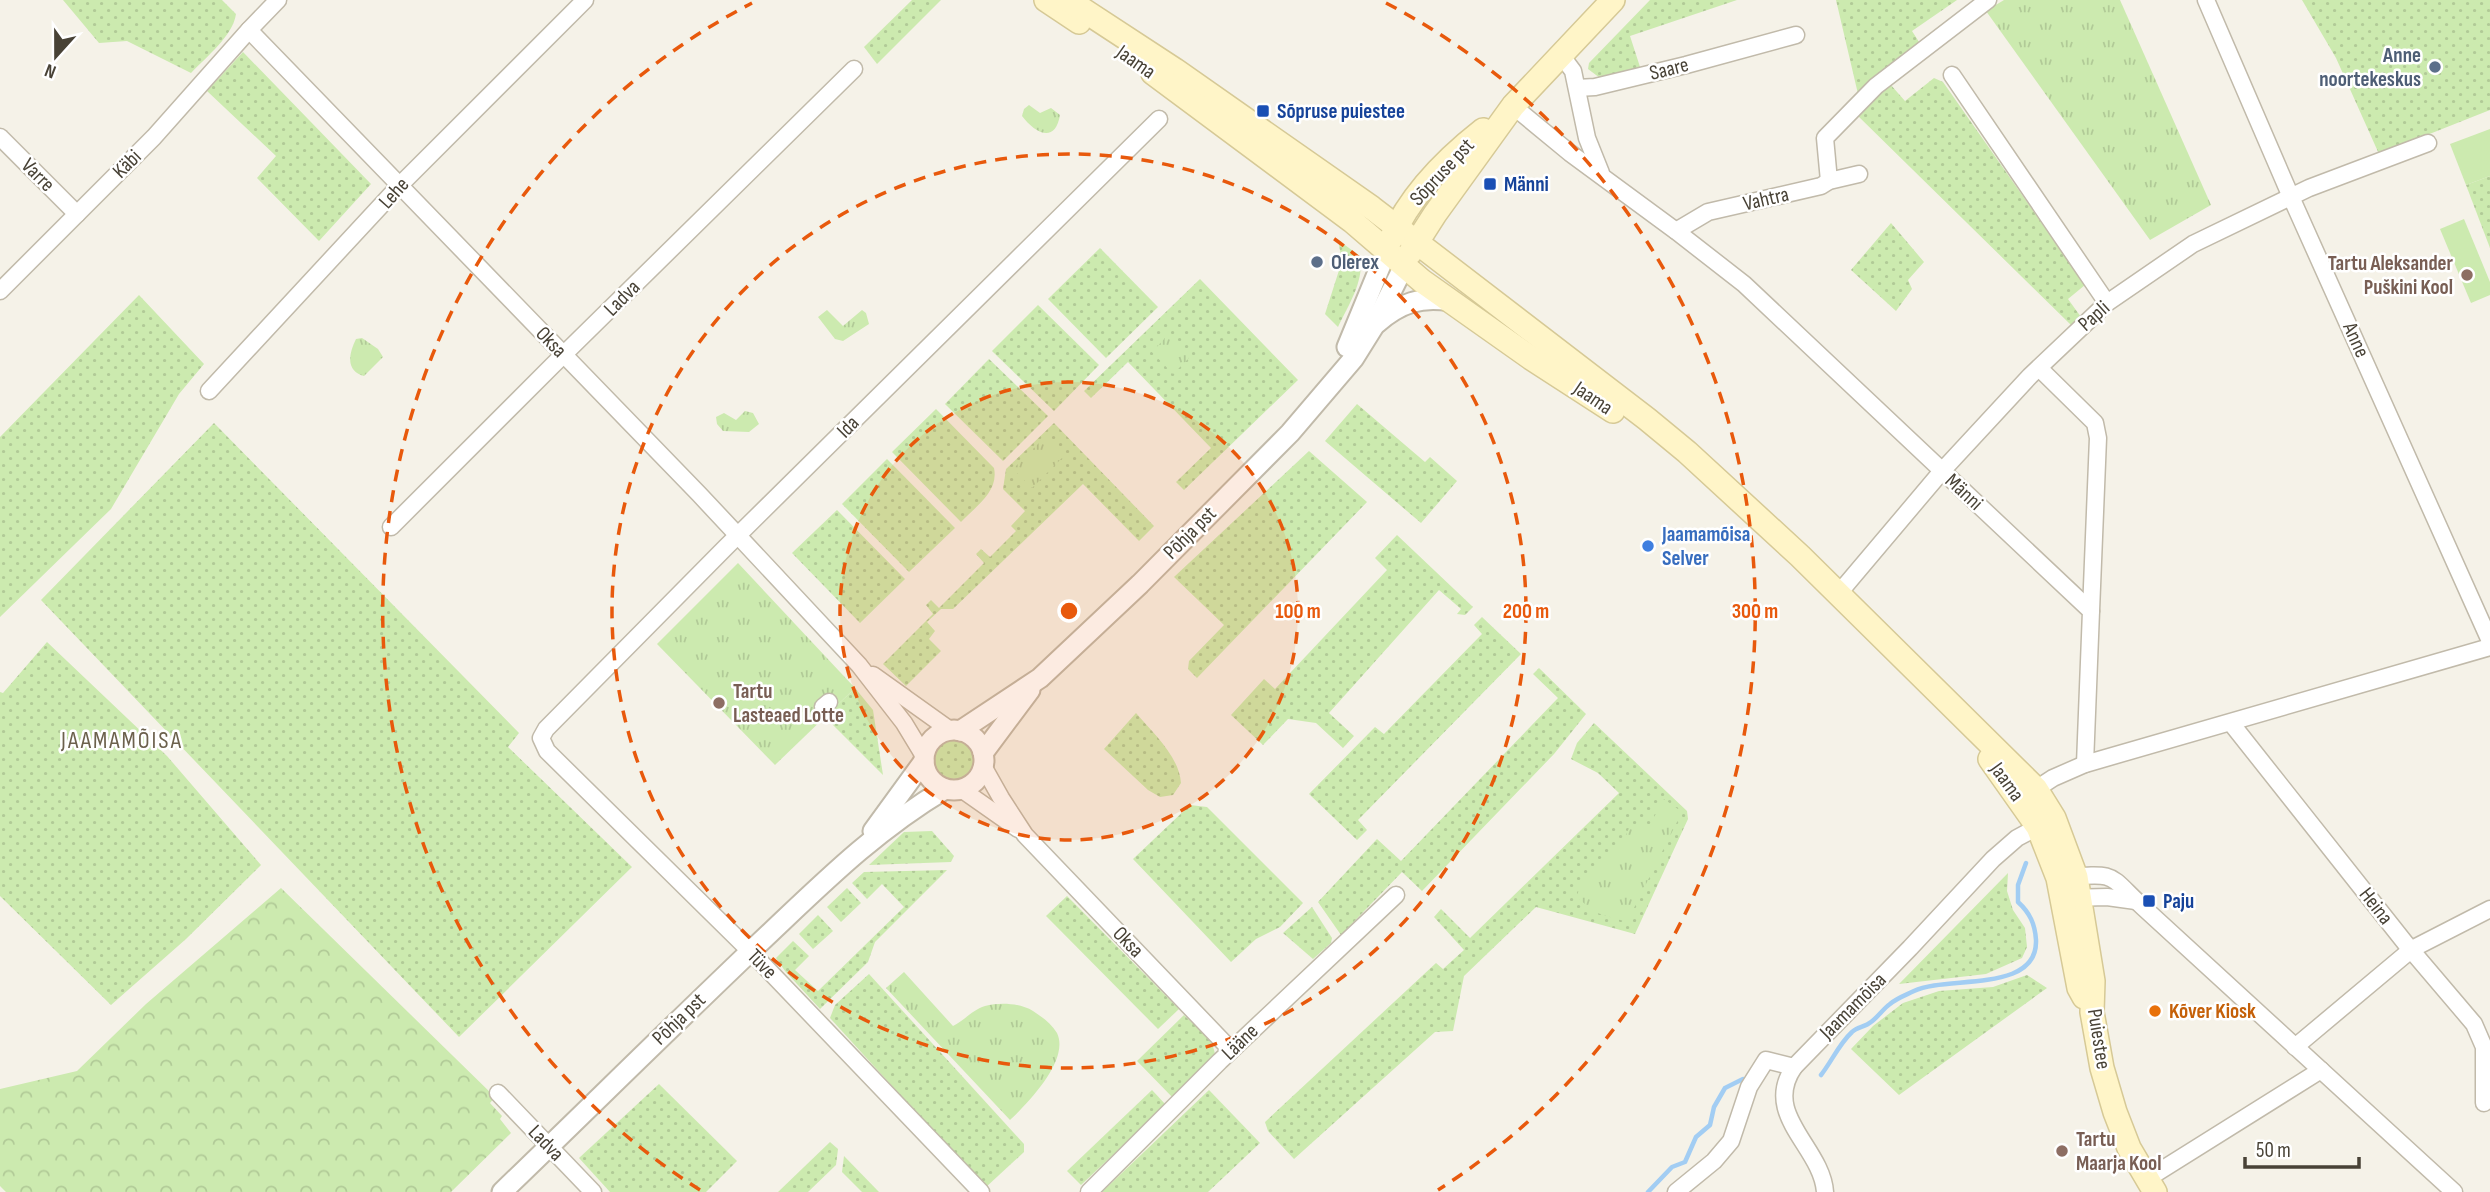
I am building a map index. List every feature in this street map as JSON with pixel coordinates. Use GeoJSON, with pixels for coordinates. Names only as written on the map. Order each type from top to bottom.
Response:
{"type":"FeatureCollection","features":[{"type":"Feature","properties":{"kind":"main road","name":"Jaama"},"geometry":{"type":"LineString","coordinates":[[1046,0],[1166,82],[1352,221],[1450,301],[1521,351],[1601,401],[1683,462],[1829,600],[2028,795]]}},
{"type":"Feature","properties":{"kind":"main road","name":"Jaama"},"geometry":{"type":"LineString","coordinates":[[1068,0],[1175,70],[1372,208],[1677,443],[1839,593],[2028,795],[2046,822],[2069,887]]}},
{"type":"Feature","properties":{"kind":"main road","name":"Sõpruse pst"},"geometry":{"type":"LineString","coordinates":[[1395,258],[1396,227],[1413,198],[1451,158],[1513,106],[1613,0]]}},
{"type":"Feature","properties":{"kind":"main road","name":"Sõpruse pst"},"geometry":{"type":"LineString","coordinates":[[1395,258],[1416,242],[1513,106]]}},
{"type":"Feature","properties":{"kind":"main road","name":"Puiestee"},"geometry":{"type":"LineString","coordinates":[[2069,887],[2093,981],[2092,1012],[2102,1068],[2129,1148],[2151,1186]]}},
{"type":"Feature","properties":{"kind":"street","name":"Käbi"},"geometry":{"type":"LineString","coordinates":[[0,291],[154,137],[278,0]]}},
{"type":"Feature","properties":{"kind":"street","name":"Lehe"},"geometry":{"type":"LineString","coordinates":[[209,391],[400,185],[585,0]]}},
{"type":"Feature","properties":{"kind":"street"},"geometry":{"type":"LineString","coordinates":[[1829,181],[1825,138],[1876,86],[1988,0]]}},
{"type":"Feature","properties":{"kind":"street","name":"Anne"},"geometry":{"type":"LineString","coordinates":[[2206,0],[2291,197],[2490,640]]}},
{"type":"Feature","properties":{"kind":"street","name":"Oksa"},"geometry":{"type":"LineString","coordinates":[[253,26],[400,185],[859,665],[904,723],[924,759]]}},
{"type":"Feature","properties":{"kind":"street","name":"Saare"},"geometry":{"type":"LineString","coordinates":[[1577,88],[1595,87],[1686,65],[1796,35]]}},
{"type":"Feature","properties":{"kind":"street"},"geometry":{"type":"LineString","coordinates":[[1561,55],[1573,71],[1587,138],[1602,176]]}},
{"type":"Feature","properties":{"kind":"street","name":"Ladva"},"geometry":{"type":"LineString","coordinates":[[391,527],[854,69]]}},
{"type":"Feature","properties":{"kind":"street"},"geometry":{"type":"LineString","coordinates":[[1952,75],[2107,303]]}},
{"type":"Feature","properties":{"kind":"street","name":"Männi"},"geometry":{"type":"LineString","coordinates":[[1513,106],[1570,153],[1744,284],[2091,611]]}},
{"type":"Feature","properties":{"kind":"street","name":"Ida"},"geometry":{"type":"LineString","coordinates":[[541,738],[546,729],[737,537],[1159,119]]}},
{"type":"Feature","properties":{"kind":"street","name":"Varre"},"geometry":{"type":"LineString","coordinates":[[0,136],[77,214]]}},
{"type":"Feature","properties":{"kind":"street"},"geometry":{"type":"LineString","coordinates":[[1570,153],[1580,148],[1587,138]]}},
{"type":"Feature","properties":{"kind":"street","name":"Papli"},"geometry":{"type":"LineString","coordinates":[[1839,593],[1942,471],[2039,368],[2107,303],[2193,244],[2291,197],[2428,143]]}},
{"type":"Feature","properties":{"kind":"street","name":"Vahtra"},"geometry":{"type":"LineString","coordinates":[[1676,231],[1709,212],[1821,186],[1829,181],[1859,174]]}},
{"type":"Feature","properties":{"kind":"street","name":"Põhja pst"},"geometry":{"type":"LineString","coordinates":[[955,731],[1040,678],[1140,584],[1290,433],[1354,358],[1374,326],[1395,258]]}},
{"type":"Feature","properties":{"kind":"street","name":"Põhja pst"},"geometry":{"type":"LineString","coordinates":[[1335,381],[1395,258]]}},
{"type":"Feature","properties":{"kind":"street"},"geometry":{"type":"LineString","coordinates":[[1374,326],[1391,311],[1410,302],[1435,299],[1450,301]]}},
{"type":"Feature","properties":{"kind":"street"},"geometry":{"type":"LineString","coordinates":[[2039,368],[2095,424],[2098,438],[2085,764]]}},
{"type":"Feature","properties":{"kind":"street"},"geometry":{"type":"LineString","coordinates":[[2028,795],[2053,778],[2085,764],[2490,647]]}},
{"type":"Feature","properties":{"kind":"street","name":"Oksa"},"geometry":{"type":"LineString","coordinates":[[859,665],[955,731]]}},
{"type":"Feature","properties":{"kind":"street","name":"Põhja pst"},"geometry":{"type":"LineString","coordinates":[[983,760],[1040,678]]}},
{"type":"Feature","properties":{"kind":"street","name":"Heina"},"geometry":{"type":"LineString","coordinates":[[2231,723],[2474,1024],[2484,1047],[2484,1103]]}},
{"type":"Feature","properties":{"kind":"street"},"geometry":{"type":"LineString","coordinates":[[955,731],[975,739],[983,760],[973,783],[953,789],[930,778],[924,759],[930,742],[943,732],[955,731]]}},
{"type":"Feature","properties":{"kind":"street","name":"Tüve"},"geometry":{"type":"LineString","coordinates":[[541,738],[548,751],[751,951],[981,1192]]}},
{"type":"Feature","properties":{"kind":"street","name":"Põhja pst"},"geometry":{"type":"LineString","coordinates":[[859,849],[924,759]]}},
{"type":"Feature","properties":{"kind":"street","name":"Oksa"},"geometry":{"type":"LineString","coordinates":[[983,760],[1026,835],[1231,1050]]}},
{"type":"Feature","properties":{"kind":"street","name":"Oksa"},"geometry":{"type":"LineString","coordinates":[[953,789],[1026,835]]}},
{"type":"Feature","properties":{"kind":"street","name":"Põhja pst"},"geometry":{"type":"LineString","coordinates":[[502,1192],[859,849],[911,809],[953,789]]}},
{"type":"Feature","properties":{"kind":"street","name":"Jaamamõisa"},"geometry":{"type":"LineString","coordinates":[[1794,1067],[1993,859],[2017,838],[2046,822]]}},
{"type":"Feature","properties":{"kind":"street"},"geometry":{"type":"LineString","coordinates":[[2069,887],[2102,875],[2114,877],[2136,901],[2454,1192]]}},
{"type":"Feature","properties":{"kind":"street"},"geometry":{"type":"LineString","coordinates":[[2069,887],[2136,901]]}},
{"type":"Feature","properties":{"kind":"street","name":"Lääne"},"geometry":{"type":"LineString","coordinates":[[1089,1192],[1231,1050],[1396,895]]}},
{"type":"Feature","properties":{"kind":"street"},"geometry":{"type":"LineString","coordinates":[[2295,1046],[2412,949],[2490,909]]}},
{"type":"Feature","properties":{"kind":"street"},"geometry":{"type":"LineString","coordinates":[[1676,1192],[1714,1161],[1731,1141],[1749,1087],[1766,1060],[1794,1067],[1788,1074],[1784,1096],[1787,1117],[1822,1175],[1825,1192]]}},
{"type":"Feature","properties":{"kind":"street"},"geometry":{"type":"LineString","coordinates":[[2151,1186],[2321,1070]]}},
{"type":"Feature","properties":{"kind":"street","name":"Ladva"},"geometry":{"type":"LineString","coordinates":[[498,1093],[593,1192]]}},
{"type":"Feature","properties":{"kind":"green space"},"geometry":{"type":"Polygon","coordinates":[[[63,0],[222,0],[236,14],[224,38],[191,73],[127,41],[99,43],[63,0]]]}},
{"type":"Feature","properties":{"kind":"green space"},"geometry":{"type":"Polygon","coordinates":[[[912,0],[941,0],[877,64],[864,47],[912,0]]]}},
{"type":"Feature","properties":{"kind":"green space"},"geometry":{"type":"Polygon","coordinates":[[[1650,0],[1737,0],[1630,36],[1641,70],[1600,78],[1588,69],[1589,63],[1650,0]]]}},
{"type":"Feature","properties":{"kind":"green space"},"geometry":{"type":"Polygon","coordinates":[[[1836,0],[1957,0],[1912,31],[1921,45],[1858,94],[1836,0]]]}},
{"type":"Feature","properties":{"kind":"green space"},"geometry":{"type":"Polygon","coordinates":[[[2004,0],[2120,0],[2211,205],[2150,240],[1986,11],[2004,0]]]}},
{"type":"Feature","properties":{"kind":"green space"},"geometry":{"type":"Polygon","coordinates":[[[2302,0],[2490,0],[2490,110],[2379,154],[2336,58],[2302,0]]]}},
{"type":"Feature","properties":{"kind":"green space"},"geometry":{"type":"Polygon","coordinates":[[[243,52],[371,184],[319,241],[257,178],[276,156],[207,91],[243,52]]]}},
{"type":"Feature","properties":{"kind":"green space"},"geometry":{"type":"Polygon","coordinates":[[[1934,78],[1943,82],[2085,285],[2068,299],[2081,317],[2071,325],[1857,115],[1890,84],[1905,101],[1934,78]]]}},
{"type":"Feature","properties":{"kind":"green space"},"geometry":{"type":"Polygon","coordinates":[[[1029,105],[1040,113],[1051,108],[1060,115],[1054,130],[1044,133],[1027,122],[1022,116],[1029,105]]]}},
{"type":"Feature","properties":{"kind":"green space"},"geometry":{"type":"Polygon","coordinates":[[[2490,129],[2490,176],[2466,185],[2450,144],[2490,129]]]}},
{"type":"Feature","properties":{"kind":"green space"},"geometry":{"type":"Polygon","coordinates":[[[2490,176],[2490,248],[2466,185],[2490,176]]]}},
{"type":"Feature","properties":{"kind":"green space"},"geometry":{"type":"Polygon","coordinates":[[[2464,219],[2490,282],[2490,295],[2471,303],[2440,229],[2464,219]]]}},
{"type":"Feature","properties":{"kind":"green space"},"geometry":{"type":"Polygon","coordinates":[[[1891,223],[1924,262],[1908,280],[1912,289],[1896,311],[1851,270],[1891,223]]]}},
{"type":"Feature","properties":{"kind":"green space"},"geometry":{"type":"Polygon","coordinates":[[[1338,240],[1360,256],[1361,265],[1355,293],[1338,327],[1325,314],[1342,261],[1338,240]]]}},
{"type":"Feature","properties":{"kind":"green space"},"geometry":{"type":"Polygon","coordinates":[[[1100,248],[1158,307],[1106,358],[1048,299],[1100,248]]]}},
{"type":"Feature","properties":{"kind":"green space"},"geometry":{"type":"Polygon","coordinates":[[[1200,279],[1298,380],[1184,490],[1176,482],[1211,448],[1128,362],[1091,398],[1084,391],[1200,279]]]}},
{"type":"Feature","properties":{"kind":"green space"},"geometry":{"type":"Polygon","coordinates":[[[139,295],[204,364],[179,394],[111,509],[0,617],[0,437],[139,295]]]}},
{"type":"Feature","properties":{"kind":"green space"},"geometry":{"type":"Polygon","coordinates":[[[1038,305],[1099,365],[1054,411],[992,351],[1038,305]]]}},
{"type":"Feature","properties":{"kind":"green space"},"geometry":{"type":"Polygon","coordinates":[[[827,310],[843,326],[862,310],[866,313],[869,324],[843,341],[835,339],[818,317],[827,310]]]}},
{"type":"Feature","properties":{"kind":"green space"},"geometry":{"type":"Polygon","coordinates":[[[1167,336],[1189,358],[1173,374],[1152,352],[1167,336]]]}},
{"type":"Feature","properties":{"kind":"green space"},"geometry":{"type":"Polygon","coordinates":[[[362,338],[378,349],[383,357],[364,376],[354,370],[350,361],[356,339],[362,338]]]}},
{"type":"Feature","properties":{"kind":"green space"},"geometry":{"type":"Polygon","coordinates":[[[989,359],[1048,416],[1003,461],[945,404],[989,359]]]}},
{"type":"Feature","properties":{"kind":"green space"},"geometry":{"type":"Polygon","coordinates":[[[1357,404],[1425,462],[1430,457],[1457,481],[1421,523],[1325,441],[1357,404]]]}},
{"type":"Feature","properties":{"kind":"green space"},"geometry":{"type":"Polygon","coordinates":[[[936,409],[994,468],[995,477],[990,491],[961,522],[892,452],[936,409]]]}},
{"type":"Feature","properties":{"kind":"green space"},"geometry":{"type":"Polygon","coordinates":[[[745,411],[753,413],[759,424],[749,432],[723,431],[717,424],[716,417],[724,413],[736,420],[745,411]]]}},
{"type":"Feature","properties":{"kind":"green space"},"geometry":{"type":"Polygon","coordinates":[[[214,423],[519,733],[508,747],[632,867],[459,1037],[41,600],[214,423]]]}},
{"type":"Feature","properties":{"kind":"green space"},"geometry":{"type":"Polygon","coordinates":[[[1054,423],[1154,526],[1139,541],[1083,484],[953,609],[941,609],[927,622],[935,631],[929,639],[941,651],[906,686],[883,664],[933,614],[926,605],[931,600],[939,608],[984,563],[976,554],[981,549],[990,557],[1016,531],[1011,526],[1025,511],[1003,489],[1006,469],[1054,423]]]}},
{"type":"Feature","properties":{"kind":"green space"},"geometry":{"type":"Polygon","coordinates":[[[1045,437],[1064,456],[1032,488],[1013,469],[1045,437]]]}},
{"type":"Feature","properties":{"kind":"green space"},"geometry":{"type":"Polygon","coordinates":[[[1309,451],[1367,502],[1197,678],[1188,669],[1189,661],[1224,625],[1174,577],[1309,451]]]}},
{"type":"Feature","properties":{"kind":"green space"},"geometry":{"type":"Polygon","coordinates":[[[887,459],[955,528],[909,572],[842,504],[887,459]]]}},
{"type":"Feature","properties":{"kind":"green space"},"geometry":{"type":"Polygon","coordinates":[[[837,510],[905,579],[860,623],[792,553],[837,510]]]}},
{"type":"Feature","properties":{"kind":"green space"},"geometry":{"type":"Polygon","coordinates":[[[1397,535],[1473,607],[1465,615],[1457,614],[1461,609],[1439,590],[1329,713],[1354,736],[1343,748],[1316,723],[1288,719],[1263,745],[1231,715],[1264,679],[1275,689],[1387,570],[1375,558],[1397,535]]]}},
{"type":"Feature","properties":{"kind":"green space"},"geometry":{"type":"Polygon","coordinates":[[[738,563],[855,688],[775,765],[657,644],[738,563]]]}},
{"type":"Feature","properties":{"kind":"green space"},"geometry":{"type":"Polygon","coordinates":[[[1482,617],[1521,654],[1358,820],[1367,830],[1357,840],[1309,794],[1375,727],[1384,734],[1482,634],[1474,625],[1482,617]]]}},
{"type":"Feature","properties":{"kind":"green space"},"geometry":{"type":"Polygon","coordinates":[[[47,642],[167,756],[261,865],[186,939],[111,1005],[0,896],[0,692],[3,693],[47,642]]]}},
{"type":"Feature","properties":{"kind":"green space"},"geometry":{"type":"Polygon","coordinates":[[[1539,668],[1586,714],[1554,754],[1422,891],[1402,872],[1341,935],[1318,902],[1377,839],[1401,861],[1558,698],[1533,674],[1539,668]]]}},
{"type":"Feature","properties":{"kind":"green space"},"geometry":{"type":"Polygon","coordinates":[[[855,688],[873,710],[883,775],[825,717],[855,688]]]}},
{"type":"Feature","properties":{"kind":"green space"},"geometry":{"type":"Polygon","coordinates":[[[1136,713],[1176,763],[1181,783],[1173,795],[1160,797],[1148,790],[1104,749],[1136,713]]]}},
{"type":"Feature","properties":{"kind":"green space"},"geometry":{"type":"Polygon","coordinates":[[[1594,723],[1687,811],[1688,819],[1635,934],[1536,907],[1464,976],[1453,1031],[1435,1032],[1294,1159],[1268,1131],[1265,1122],[1436,963],[1443,969],[1464,950],[1434,917],[1441,909],[1470,938],[1619,793],[1598,773],[1571,759],[1577,743],[1594,723]]]}},
{"type":"Feature","properties":{"kind":"green space"},"geometry":{"type":"Polygon","coordinates":[[[954,735],[971,743],[979,760],[971,777],[954,785],[937,777],[929,760],[937,743],[954,735]]]}},
{"type":"Feature","properties":{"kind":"green space"},"geometry":{"type":"Polygon","coordinates":[[[1664,799],[1682,812],[1627,922],[1594,912],[1577,897],[1581,879],[1585,874],[1592,873],[1600,859],[1612,853],[1615,845],[1623,841],[1630,826],[1636,824],[1648,828],[1664,799]]]}},
{"type":"Feature","properties":{"kind":"green space"},"geometry":{"type":"Polygon","coordinates":[[[1190,805],[1207,807],[1303,903],[1280,927],[1256,939],[1231,962],[1133,859],[1190,805]]]}},
{"type":"Feature","properties":{"kind":"green space"},"geometry":{"type":"Polygon","coordinates":[[[932,831],[954,856],[951,862],[869,865],[904,832],[932,831]]]}},
{"type":"Feature","properties":{"kind":"green space"},"geometry":{"type":"Polygon","coordinates":[[[947,870],[875,942],[868,962],[820,1009],[776,958],[793,941],[809,956],[795,970],[818,991],[904,907],[882,884],[867,899],[852,883],[864,872],[947,870]]]}},
{"type":"Feature","properties":{"kind":"green space"},"geometry":{"type":"Polygon","coordinates":[[[2008,873],[2007,891],[2013,910],[2025,928],[2027,947],[2022,958],[1986,974],[1899,984],[2008,873]]]}},
{"type":"Feature","properties":{"kind":"green space"},"geometry":{"type":"Polygon","coordinates":[[[281,888],[495,1097],[490,1103],[502,1116],[500,1119],[511,1133],[451,1192],[6,1192],[0,1186],[0,1089],[77,1071],[146,1004],[281,888]]]}},
{"type":"Feature","properties":{"kind":"green space"},"geometry":{"type":"Polygon","coordinates":[[[847,888],[861,903],[841,922],[827,907],[847,888]]]}},
{"type":"Feature","properties":{"kind":"green space"},"geometry":{"type":"Polygon","coordinates":[[[1067,896],[1179,1009],[1158,1029],[1046,916],[1067,896]]]}},
{"type":"Feature","properties":{"kind":"green space"},"geometry":{"type":"Polygon","coordinates":[[[1312,907],[1332,938],[1331,943],[1313,959],[1283,933],[1312,907]]]}},
{"type":"Feature","properties":{"kind":"green space"},"geometry":{"type":"Polygon","coordinates":[[[818,915],[833,931],[813,949],[799,934],[818,915]]]}},
{"type":"Feature","properties":{"kind":"green space"},"geometry":{"type":"Polygon","coordinates":[[[904,972],[953,1026],[980,1008],[1003,1004],[1028,1008],[1055,1029],[1059,1044],[1053,1068],[1027,1103],[1010,1120],[886,988],[904,972]]]}},
{"type":"Feature","properties":{"kind":"green space"},"geometry":{"type":"Polygon","coordinates":[[[869,974],[1024,1144],[1024,1152],[985,1188],[830,1018],[835,1005],[869,974]]]}},
{"type":"Feature","properties":{"kind":"green space"},"geometry":{"type":"Polygon","coordinates":[[[2027,975],[2047,988],[1899,1095],[1851,1049],[1873,1026],[1903,1003],[1939,991],[1993,987],[2027,975]]]}},
{"type":"Feature","properties":{"kind":"green space"},"geometry":{"type":"Polygon","coordinates":[[[1184,1015],[1209,1039],[1215,1057],[1174,1099],[1137,1061],[1184,1015]]]}},
{"type":"Feature","properties":{"kind":"green space"},"geometry":{"type":"Polygon","coordinates":[[[659,1084],[737,1161],[706,1192],[610,1192],[579,1158],[659,1084]]]}},
{"type":"Feature","properties":{"kind":"green space"},"geometry":{"type":"Polygon","coordinates":[[[1152,1090],[1166,1105],[1081,1185],[1067,1171],[1152,1090]]]}},
{"type":"Feature","properties":{"kind":"green space"},"geometry":{"type":"Polygon","coordinates":[[[1209,1090],[1260,1143],[1208,1192],[1102,1192],[1209,1090]]]}},
{"type":"Feature","properties":{"kind":"green space"},"geometry":{"type":"Polygon","coordinates":[[[830,1142],[838,1149],[836,1165],[808,1192],[778,1192],[830,1142]]]}},
{"type":"Feature","properties":{"kind":"green space"},"geometry":{"type":"Polygon","coordinates":[[[844,1156],[879,1192],[862,1192],[842,1172],[844,1156]]]}},
{"type":"Feature","properties":{"kind":"waterway"},"geometry":{"type":"LineString","coordinates":[[1821,1075],[1852,1032],[1871,1022],[1899,998],[1929,986],[2007,976],[2022,968],[2033,957],[2036,940],[2034,929],[2026,910],[2018,902],[2018,885],[2026,863]]}},
{"type":"Feature","properties":{"kind":"waterway"},"geometry":{"type":"LineString","coordinates":[[1648,1192],[1672,1167],[1685,1162],[1696,1137],[1710,1125],[1714,1107],[1725,1088],[1743,1079]]}},
{"type":"Feature","properties":{"kind":"place","name":"Anne noortekeskus"},"geometry":{"type":"Point","coordinates":[2435,67]}},
{"type":"Feature","properties":{"kind":"place","name":"Sõpruse puiestee"},"geometry":{"type":"Point","coordinates":[1263,111]}},
{"type":"Feature","properties":{"kind":"place","name":"Männi"},"geometry":{"type":"Point","coordinates":[1490,184]}},
{"type":"Feature","properties":{"kind":"place","name":"Olerex"},"geometry":{"type":"Point","coordinates":[1317,262]}},
{"type":"Feature","properties":{"kind":"place","name":"Tartu Aleksander Puškini Kool"},"geometry":{"type":"Point","coordinates":[2467,275]}},
{"type":"Feature","properties":{"kind":"place","name":"Jaamamõisa Selver"},"geometry":{"type":"Point","coordinates":[1648,546]}},
{"type":"Feature","properties":{"kind":"place","name":"Tartu Lasteaed Lotte"},"geometry":{"type":"Point","coordinates":[719,703]}},
{"type":"Feature","properties":{"kind":"place","name":"Paju"},"geometry":{"type":"Point","coordinates":[2149,901]}},
{"type":"Feature","properties":{"kind":"place","name":"Kõver Kiosk"},"geometry":{"type":"Point","coordinates":[2155,1011]}},
{"type":"Feature","properties":{"kind":"place","name":"Tartu Maarja Kool"},"geometry":{"type":"Point","coordinates":[2062,1151]}},
{"type":"Feature","properties":{"kind":"district","name":"JAAMAMÕISA"},"geometry":{"type":"Point","coordinates":[122,740]}}]}
